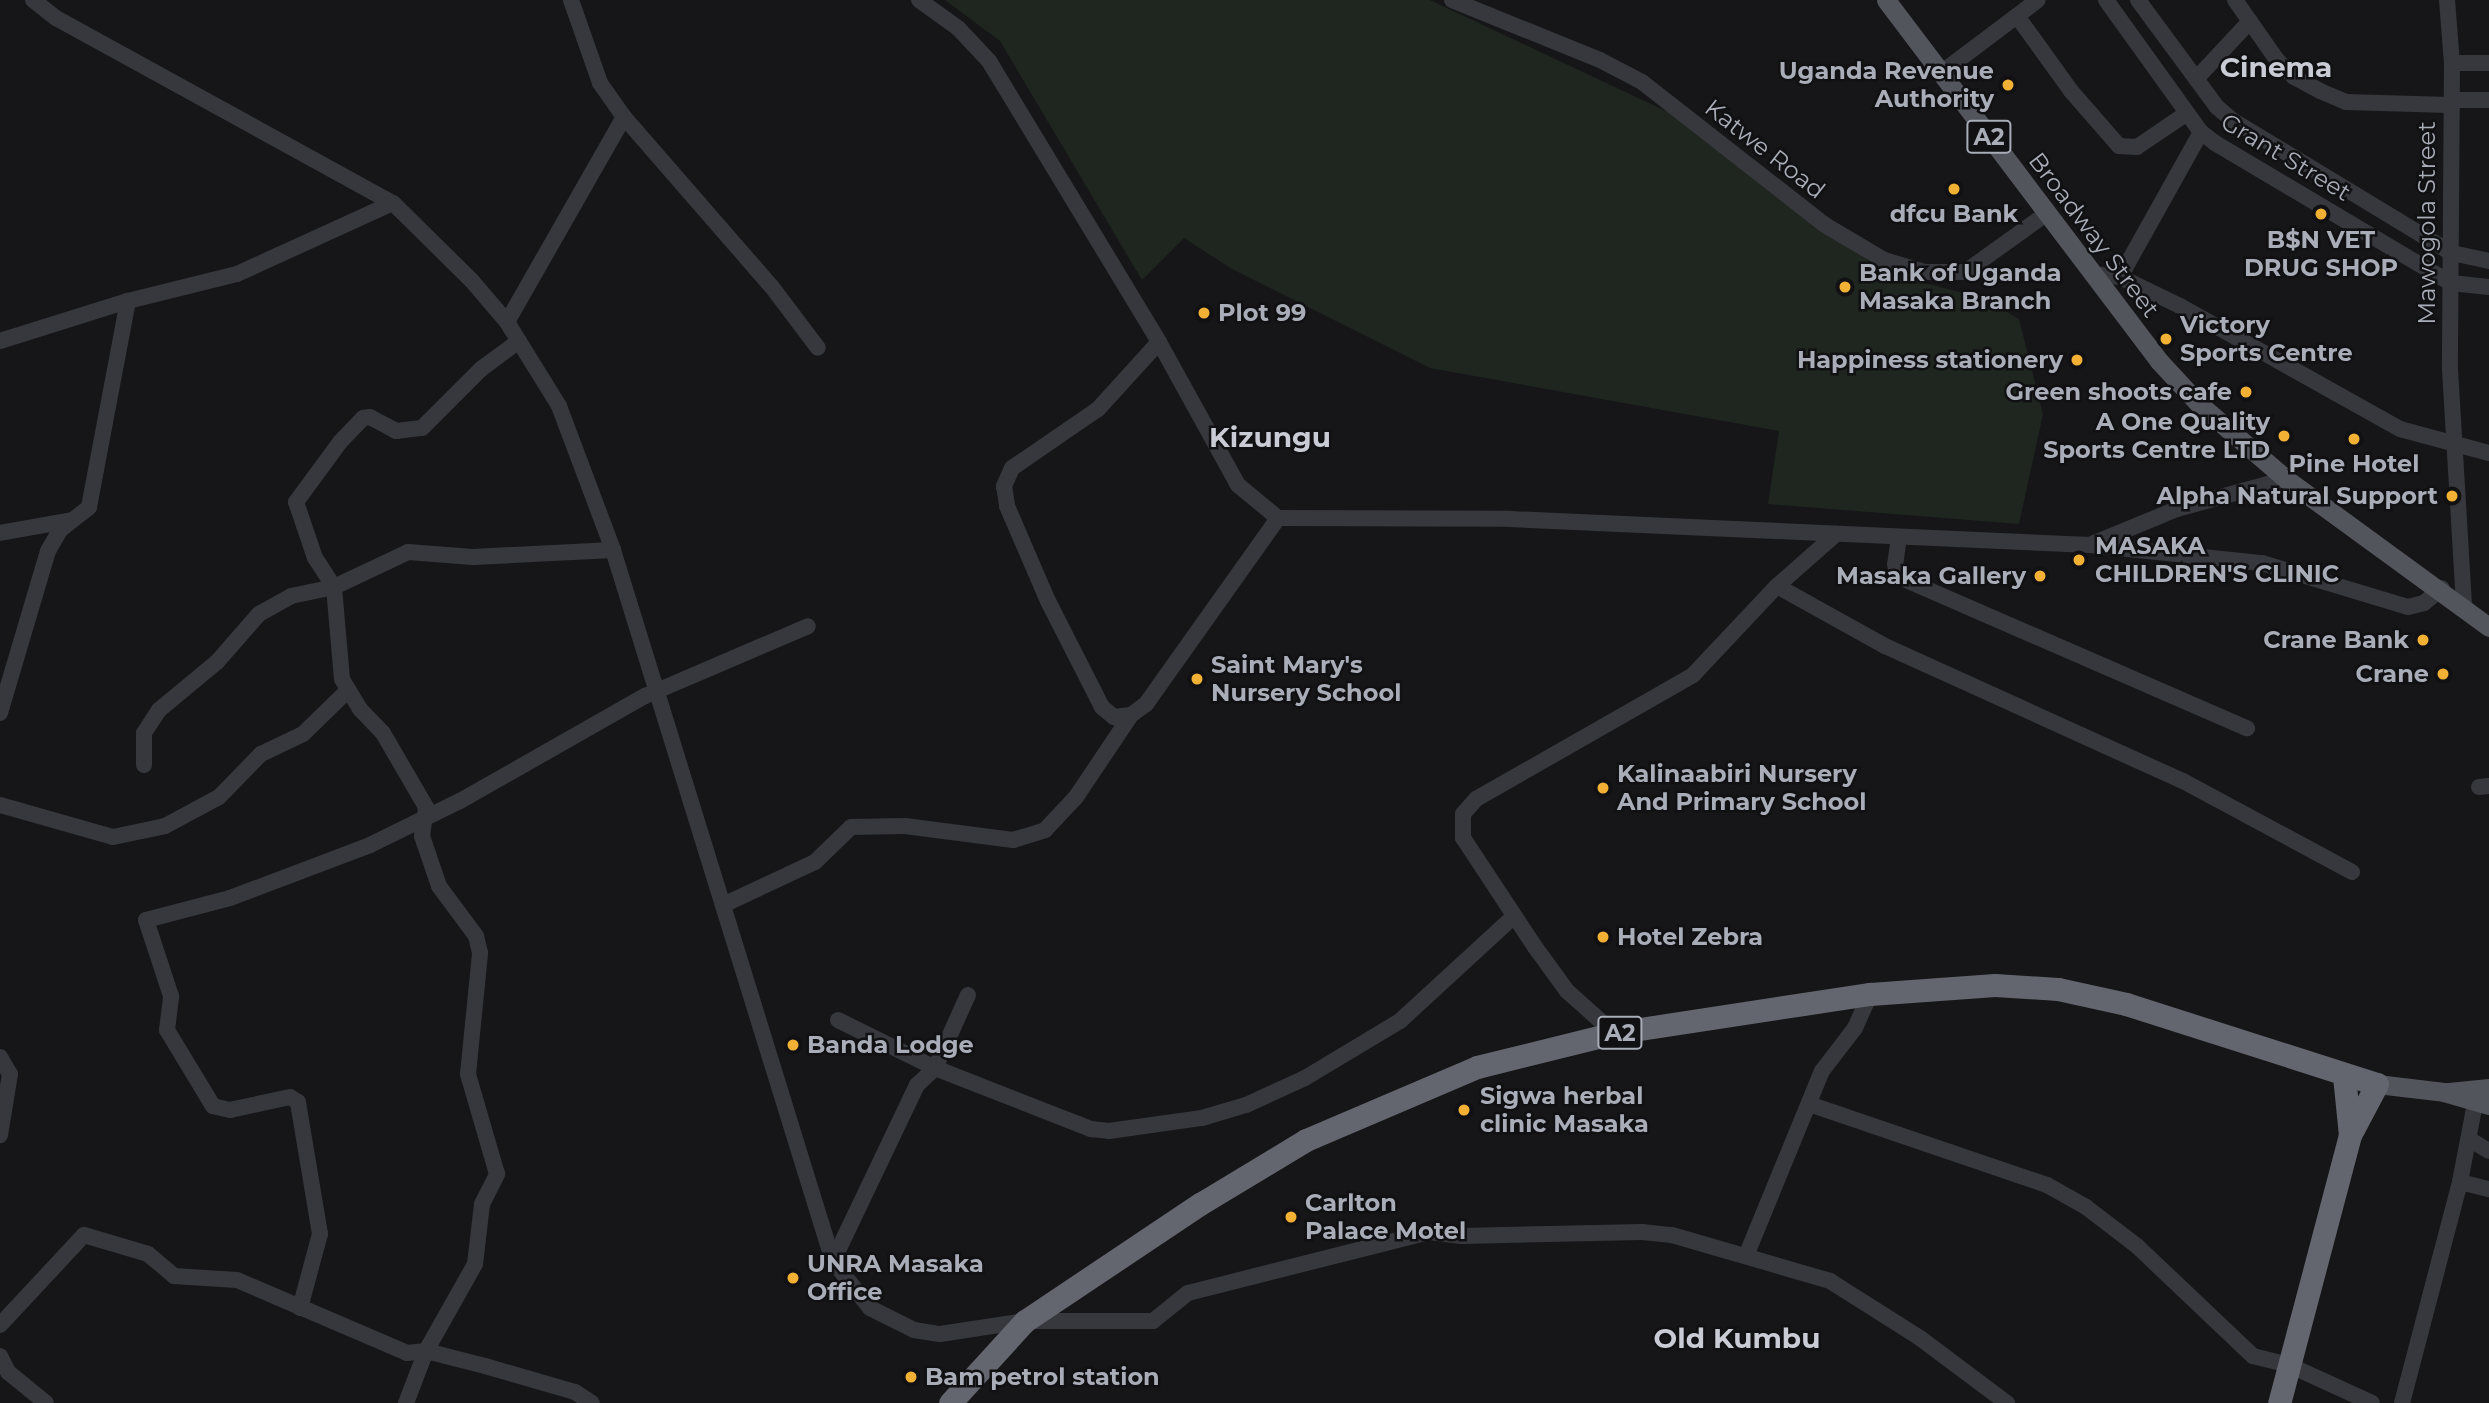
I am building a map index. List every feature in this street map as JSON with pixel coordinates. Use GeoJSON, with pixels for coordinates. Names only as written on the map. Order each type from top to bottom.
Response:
{"type":"FeatureCollection","features":[{"type":"Feature","properties":{"kind":"highway","name":"A2"},"geometry":{"type":"LineString","coordinates":[[950,1403],[1025,1321],[1200,1204],[1306,1140],[1477,1067],[1614,1033],[1870,994],[1995,985],[2058,989],[2126,1004],[2344,1076],[2377,1084]]}},
{"type":"Feature","properties":{"kind":"highway"},"geometry":{"type":"LineString","coordinates":[[2344,1076],[2350,1135]]}},
{"type":"Feature","properties":{"kind":"highway"},"geometry":{"type":"LineString","coordinates":[[2279,1403],[2350,1135],[2377,1084]]}},
{"type":"Feature","properties":{"kind":"main road","name":"Broadway Street"},"geometry":{"type":"LineString","coordinates":[[1886,0],[2159,361],[2199,404],[2286,479],[2464,605],[2489,627]]}},
{"type":"Feature","properties":{"kind":"main road","name":"A2"},"geometry":{"type":"LineString","coordinates":[[2377,1084],[2483,1097]]}},
{"type":"Feature","properties":{"kind":"street"},"geometry":{"type":"LineString","coordinates":[[33,0],[56,18],[393,203],[472,281],[507,322],[559,406],[613,550],[833,1261],[870,1308],[914,1330],[940,1334],[1025,1321],[1153,1321],[1188,1293],[1429,1232],[1462,1236],[1642,1232],[1672,1235],[1830,1281],[1920,1338],[2007,1403]]}},
{"type":"Feature","properties":{"kind":"street"},"geometry":{"type":"LineString","coordinates":[[571,0],[600,83],[624,117],[772,287],[818,348]]}},
{"type":"Feature","properties":{"kind":"street"},"geometry":{"type":"LineString","coordinates":[[919,0],[958,28],[989,61],[1159,342],[1238,485],[1278,518],[1510,519],[2090,545],[2262,563],[2408,607],[2424,603],[2442,589]]}},
{"type":"Feature","properties":{"kind":"street","name":"Katwe Road"},"geometry":{"type":"LineString","coordinates":[[1452,0],[1600,60],[1642,82],[1825,225],[1884,260],[1925,272],[1965,272],[2046,214]]}},
{"type":"Feature","properties":{"kind":"street"},"geometry":{"type":"LineString","coordinates":[[1941,73],[2038,0]]}},
{"type":"Feature","properties":{"kind":"street","name":"Grant Street"},"geometry":{"type":"LineString","coordinates":[[2106,0],[2201,132],[2215,143],[2451,283]]}},
{"type":"Feature","properties":{"kind":"street","name":"Grant Street"},"geometry":{"type":"LineString","coordinates":[[2138,0],[2196,79],[2232,120],[2452,253],[2489,261]]}},
{"type":"Feature","properties":{"kind":"street"},"geometry":{"type":"LineString","coordinates":[[2237,0],[2250,22],[2294,77],[2346,102],[2450,103],[2489,100]]}},
{"type":"Feature","properties":{"kind":"street","name":"Mawogola Street"},"geometry":{"type":"LineString","coordinates":[[2447,0],[2452,63],[2450,369],[2464,605]]}},
{"type":"Feature","properties":{"kind":"street"},"geometry":{"type":"LineString","coordinates":[[2017,16],[2071,91],[2119,146],[2137,147],[2187,113]]}},
{"type":"Feature","properties":{"kind":"street"},"geometry":{"type":"LineString","coordinates":[[2196,79],[2250,22]]}},
{"type":"Feature","properties":{"kind":"street"},"geometry":{"type":"LineString","coordinates":[[2452,63],[2489,63]]}},
{"type":"Feature","properties":{"kind":"street"},"geometry":{"type":"LineString","coordinates":[[507,322],[624,117]]}},
{"type":"Feature","properties":{"kind":"street"},"geometry":{"type":"LineString","coordinates":[[2215,143],[2232,120]]}},
{"type":"Feature","properties":{"kind":"street"},"geometry":{"type":"LineString","coordinates":[[2120,277],[2201,132]]}},
{"type":"Feature","properties":{"kind":"street"},"geometry":{"type":"LineString","coordinates":[[0,341],[128,301],[237,274],[393,203]]}},
{"type":"Feature","properties":{"kind":"street"},"geometry":{"type":"LineString","coordinates":[[2092,274],[2120,277],[2400,429],[2456,447],[2489,453]]}},
{"type":"Feature","properties":{"kind":"street"},"geometry":{"type":"LineString","coordinates":[[2451,283],[2489,287]]}},
{"type":"Feature","properties":{"kind":"street"},"geometry":{"type":"LineString","coordinates":[[0,713],[48,551],[60,530],[78,519],[89,507],[128,301]]}},
{"type":"Feature","properties":{"kind":"street"},"geometry":{"type":"LineString","coordinates":[[406,1403],[426,1351],[475,1264],[482,1204],[496,1174],[468,1074],[480,953],[476,936],[439,886],[422,836],[426,807],[383,733],[347,691],[338,658],[334,587],[315,558],[296,502],[340,442],[363,418],[370,417],[396,431],[422,428],[481,369],[519,341]]}},
{"type":"Feature","properties":{"kind":"street"},"geometry":{"type":"LineString","coordinates":[[1131,715],[1114,717],[1101,707],[1048,601],[1007,506],[1004,486],[1012,468],[1087,418],[1159,342]]}},
{"type":"Feature","properties":{"kind":"street"},"geometry":{"type":"LineString","coordinates":[[2090,545],[2177,509],[2286,479]]}},
{"type":"Feature","properties":{"kind":"street"},"geometry":{"type":"LineString","coordinates":[[723,905],[815,862],[850,827],[905,826],[1013,840],[1045,830],[1076,797],[1131,715],[1146,704],[1278,518]]}},
{"type":"Feature","properties":{"kind":"street"},"geometry":{"type":"LineString","coordinates":[[0,533],[78,519]]}},
{"type":"Feature","properties":{"kind":"street"},"geometry":{"type":"LineString","coordinates":[[1614,1033],[1567,991],[1514,916],[1463,838],[1463,814],[1476,799],[1693,675],[1777,586],[1836,534]]}},
{"type":"Feature","properties":{"kind":"street"},"geometry":{"type":"LineString","coordinates":[[1899,537],[1895,564],[1897,573],[1906,580],[2247,728]]}},
{"type":"Feature","properties":{"kind":"street"},"geometry":{"type":"LineString","coordinates":[[144,765],[144,733],[159,710],[216,663],[258,614],[275,602],[334,587],[408,552],[473,557],[613,550]]}},
{"type":"Feature","properties":{"kind":"street"},"geometry":{"type":"LineString","coordinates":[[1777,586],[1885,646],[2183,781],[2352,872]]}},
{"type":"Feature","properties":{"kind":"street"},"geometry":{"type":"LineString","coordinates":[[313,593],[334,605]]}},
{"type":"Feature","properties":{"kind":"street"},"geometry":{"type":"LineString","coordinates":[[300,1308],[320,1234],[298,1102],[290,1097],[230,1110],[213,1106],[167,1030],[171,996],[146,920],[230,898],[370,845],[656,693],[808,626]]}},
{"type":"Feature","properties":{"kind":"street"},"geometry":{"type":"LineString","coordinates":[[0,805],[113,837],[165,826],[219,797],[261,754],[303,734],[347,691]]}},
{"type":"Feature","properties":{"kind":"street"},"geometry":{"type":"LineString","coordinates":[[838,1020],[935,1068],[1091,1129],[1127,1130],[1202,1118],[1246,1105],[1306,1078],[1400,1021],[1514,916]]}},
{"type":"Feature","properties":{"kind":"street"},"geometry":{"type":"LineString","coordinates":[[1746,1256],[1822,1071],[1855,1028],[1870,994]]}},
{"type":"Feature","properties":{"kind":"street"},"geometry":{"type":"LineString","coordinates":[[833,1261],[917,1085],[935,1068],[968,995]]}},
{"type":"Feature","properties":{"kind":"street"},"geometry":{"type":"LineString","coordinates":[[0,1057],[10,1074],[0,1135]]}},
{"type":"Feature","properties":{"kind":"street"},"geometry":{"type":"LineString","coordinates":[[2402,1403],[2469,1139],[2483,1097]]}},
{"type":"Feature","properties":{"kind":"street"},"geometry":{"type":"LineString","coordinates":[[1810,1104],[2057,1191],[2137,1246],[2253,1356],[2289,1365],[2372,1403]]}},
{"type":"Feature","properties":{"kind":"street"},"geometry":{"type":"LineString","coordinates":[[2469,1139],[2489,1151]]}},
{"type":"Feature","properties":{"kind":"street"},"geometry":{"type":"LineString","coordinates":[[2460,1182],[2489,1189]]}},
{"type":"Feature","properties":{"kind":"street"},"geometry":{"type":"LineString","coordinates":[[0,1325],[84,1235],[148,1254],[174,1276],[236,1280],[407,1353],[426,1351],[575,1392],[592,1403]]}},
{"type":"Feature","properties":{"kind":"street"},"geometry":{"type":"LineString","coordinates":[[0,1356],[8,1372],[46,1403]]}},
{"type":"Feature","properties":{"kind":"shaded area"},"geometry":{"type":"Polygon","coordinates":[[[945,0],[1430,0],[1702,128],[1881,271],[1985,299],[2019,319],[2043,414],[2019,524],[1768,504],[1779,431],[1430,368],[1232,269],[1184,238],[1142,280],[1000,41],[945,0]]]}},
{"type":"Feature","properties":{"kind":"place","name":"Uganda Revenue Authority"},"geometry":{"type":"Point","coordinates":[2008,85]}},
{"type":"Feature","properties":{"kind":"place","name":"dfcu Bank"},"geometry":{"type":"Point","coordinates":[1954,189]}},
{"type":"Feature","properties":{"kind":"place","name":"B$N VET DRUG SHOP"},"geometry":{"type":"Point","coordinates":[2321,214]}},
{"type":"Feature","properties":{"kind":"place","name":"Bank of Uganda Masaka Branch"},"geometry":{"type":"Point","coordinates":[1845,287]}},
{"type":"Feature","properties":{"kind":"place","name":"Plot 99"},"geometry":{"type":"Point","coordinates":[1204,313]}},
{"type":"Feature","properties":{"kind":"place","name":"Victory Sports Centre"},"geometry":{"type":"Point","coordinates":[2166,339]}},
{"type":"Feature","properties":{"kind":"place","name":"Happiness stationery"},"geometry":{"type":"Point","coordinates":[2077,360]}},
{"type":"Feature","properties":{"kind":"place","name":"Green shoots cafe"},"geometry":{"type":"Point","coordinates":[2246,392]}},
{"type":"Feature","properties":{"kind":"place","name":"A One Quality Sports Centre LTD"},"geometry":{"type":"Point","coordinates":[2284,436]}},
{"type":"Feature","properties":{"kind":"place","name":"Pine Hotel"},"geometry":{"type":"Point","coordinates":[2354,439]}},
{"type":"Feature","properties":{"kind":"place","name":"Alpha Natural Support"},"geometry":{"type":"Point","coordinates":[2452,496]}},
{"type":"Feature","properties":{"kind":"place","name":"MASAKA CHILDREN'S CLINIC"},"geometry":{"type":"Point","coordinates":[2079,560]}},
{"type":"Feature","properties":{"kind":"place","name":"Masaka Gallery"},"geometry":{"type":"Point","coordinates":[2040,576]}},
{"type":"Feature","properties":{"kind":"place","name":"Crane Bank"},"geometry":{"type":"Point","coordinates":[2423,640]}},
{"type":"Feature","properties":{"kind":"place","name":"Crane"},"geometry":{"type":"Point","coordinates":[2443,674]}},
{"type":"Feature","properties":{"kind":"place","name":"Saint Mary's Nursery School"},"geometry":{"type":"Point","coordinates":[1197,679]}},
{"type":"Feature","properties":{"kind":"place","name":"Kalinaabiri Nursery And Primary School"},"geometry":{"type":"Point","coordinates":[1603,788]}},
{"type":"Feature","properties":{"kind":"place","name":"Hotel Zebra"},"geometry":{"type":"Point","coordinates":[1603,937]}},
{"type":"Feature","properties":{"kind":"place","name":"Banda Lodge"},"geometry":{"type":"Point","coordinates":[793,1045]}},
{"type":"Feature","properties":{"kind":"place","name":"Sigwa herbal clinic Masaka"},"geometry":{"type":"Point","coordinates":[1464,1110]}},
{"type":"Feature","properties":{"kind":"place","name":"Carlton Palace Motel"},"geometry":{"type":"Point","coordinates":[1291,1217]}},
{"type":"Feature","properties":{"kind":"place","name":"UNRA Masaka Office"},"geometry":{"type":"Point","coordinates":[793,1278]}},
{"type":"Feature","properties":{"kind":"place","name":"Bam petrol station"},"geometry":{"type":"Point","coordinates":[911,1377]}},
{"type":"Feature","properties":{"kind":"district","name":"Cinema"},"geometry":{"type":"Point","coordinates":[2276,67]}},
{"type":"Feature","properties":{"kind":"district","name":"Kizungu"},"geometry":{"type":"Point","coordinates":[1270,437]}},
{"type":"Feature","properties":{"kind":"district","name":"Old Kumbu"},"geometry":{"type":"Point","coordinates":[1737,1338]}}]}
